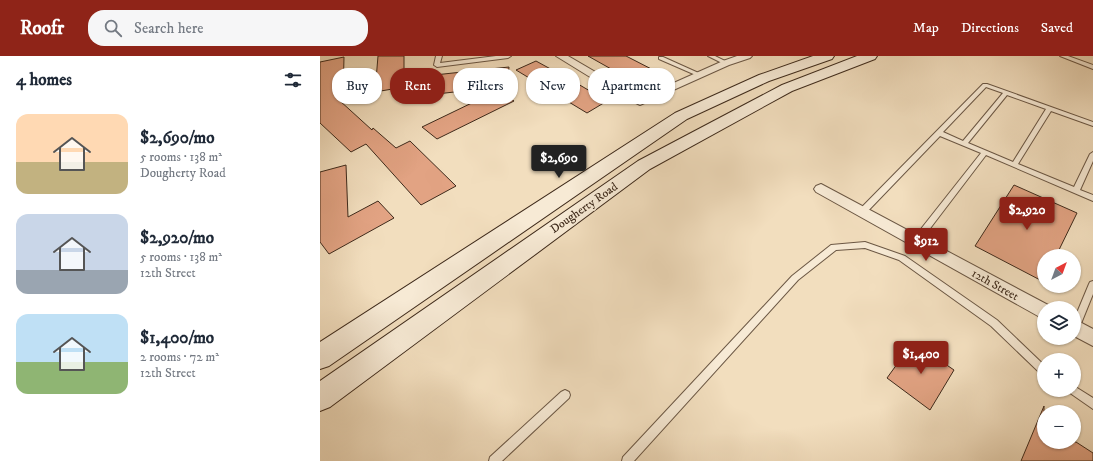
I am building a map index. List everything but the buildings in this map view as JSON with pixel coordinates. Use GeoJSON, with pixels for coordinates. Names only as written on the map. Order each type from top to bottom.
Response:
{"type":"FeatureCollection","features":[{"type":"Feature","properties":{"kind":"main road","name":"Dougherty Road"},"geometry":{"type":"LineString","coordinates":[[320,357],[681,116],[764,78],[827,56]]}},
{"type":"Feature","properties":{"kind":"main road","name":"Dougherty Road"},"geometry":{"type":"LineString","coordinates":[[320,397],[644,165],[787,88],[870,56]]}},
{"type":"Feature","properties":{"kind":"street"},"geometry":{"type":"LineString","coordinates":[[561,56],[640,102],[726,63],[747,56]]}},
{"type":"Feature","properties":{"kind":"street","name":"12th Street"},"geometry":{"type":"LineString","coordinates":[[821,189],[1037,307]]}},
{"type":"Feature","properties":{"kind":"street"},"geometry":{"type":"LineString","coordinates":[[1081,332],[1093,338]]}},
{"type":"Feature","properties":{"kind":"lane"},"geometry":{"type":"LineString","coordinates":[[439,56],[437,65],[506,56]]}},
{"type":"Feature","properties":{"kind":"lane"},"geometry":{"type":"LineString","coordinates":[[664,56],[661,58],[700,75]]}},
{"type":"Feature","properties":{"kind":"lane"},"geometry":{"type":"LineString","coordinates":[[711,56],[726,63]]}},
{"type":"Feature","properties":{"kind":"lane"},"geometry":{"type":"LineString","coordinates":[[1063,56],[1093,67]]}},
{"type":"Feature","properties":{"kind":"lane"},"geometry":{"type":"LineString","coordinates":[[862,212],[985,85],[1093,124]]}},
{"type":"Feature","properties":{"kind":"lane"},"geometry":{"type":"LineString","coordinates":[[964,144],[1006,93]]}},
{"type":"Feature","properties":{"kind":"lane"},"geometry":{"type":"LineString","coordinates":[[1014,165],[1050,108]]}},
{"type":"Feature","properties":{"kind":"lane"},"geometry":{"type":"LineString","coordinates":[[939,133],[1093,198]]}},
{"type":"Feature","properties":{"kind":"lane"},"geometry":{"type":"LineString","coordinates":[[916,241],[985,152]]}},
{"type":"Feature","properties":{"kind":"lane"},"geometry":{"type":"LineString","coordinates":[[1076,191],[1093,154]]}},
{"type":"Feature","properties":{"kind":"lane"},"geometry":{"type":"LineString","coordinates":[[626,461],[795,278],[834,247],[865,245],[902,258],[994,323],[1037,363]]}},
{"type":"Feature","properties":{"kind":"lane"},"geometry":{"type":"LineString","coordinates":[[1081,312],[1093,284]]}},
{"type":"Feature","properties":{"kind":"lane"},"geometry":{"type":"LineString","coordinates":[[494,461],[565,395]]}},
{"type":"Feature","properties":{"kind":"lane"},"geometry":{"type":"LineString","coordinates":[[1081,396],[1093,404]]}}]}
